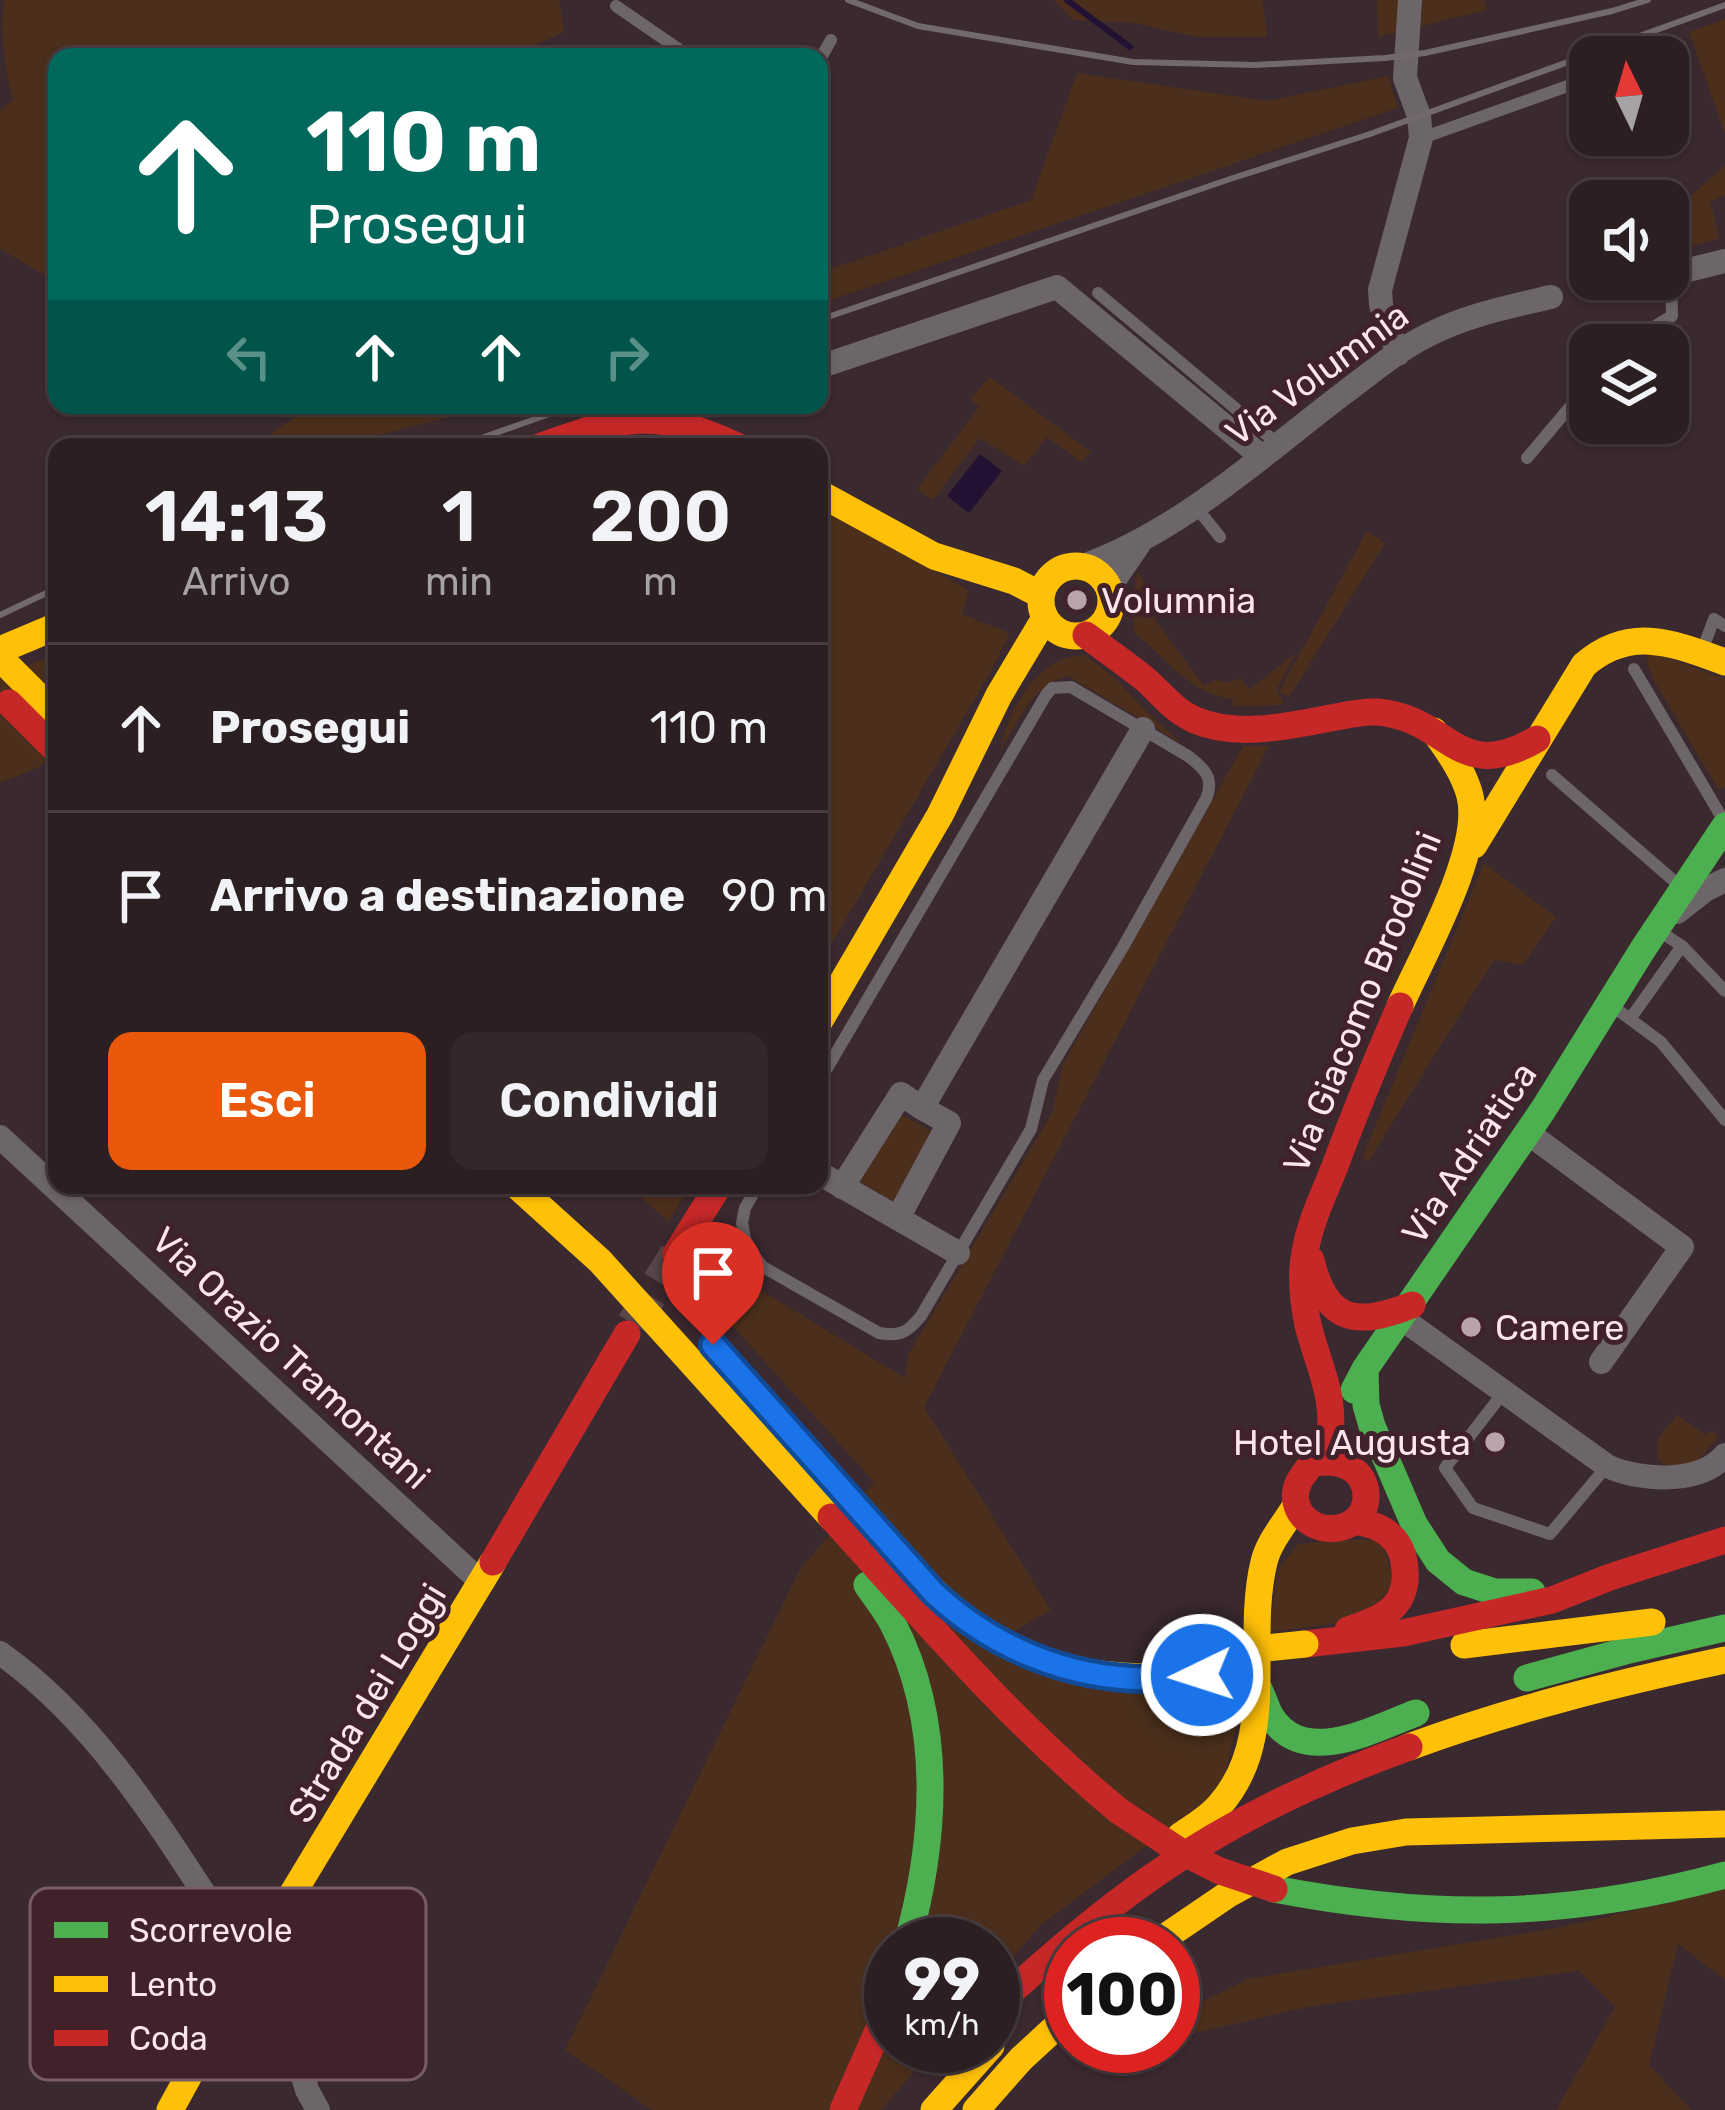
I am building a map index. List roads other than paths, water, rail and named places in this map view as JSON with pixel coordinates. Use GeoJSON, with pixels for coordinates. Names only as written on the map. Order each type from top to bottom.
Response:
{"type":"FeatureCollection","features":[{"type":"Feature","properties":{"kind":"main road"},"geometry":{"type":"LineString","coordinates":[[566,438],[652,414]]}},
{"type":"Feature","properties":{"kind":"main road"},"geometry":{"type":"LineString","coordinates":[[663,414],[722,438]]}},
{"type":"Feature","properties":{"kind":"main road","name":"Via Volumnia"},"geometry":{"type":"LineString","coordinates":[[828,498],[934,556],[1014,581],[1043,606]]}},
{"type":"Feature","properties":{"kind":"main road","name":"Via Volumnia"},"geometry":{"type":"LineString","coordinates":[[963,566],[1071,568]]}},
{"type":"Feature","properties":{"kind":"main road"},"geometry":{"type":"LineString","coordinates":[[828,1007],[970,757],[1043,606],[1044,585],[1071,568],[1099,574],[1113,625],[1147,681],[1170,705],[1195,720],[1230,729],[1281,727],[1369,711],[1412,719],[1481,758],[1509,755],[1537,739]]}},
{"type":"Feature","properties":{"kind":"main road"},"geometry":{"type":"LineString","coordinates":[[999,695],[1040,655],[1101,627],[1109,600]]}},
{"type":"Feature","properties":{"kind":"main road"},"geometry":{"type":"LineString","coordinates":[[1043,606],[1052,627],[1078,636],[1147,681]]}},
{"type":"Feature","properties":{"kind":"main road"},"geometry":{"type":"LineString","coordinates":[[48,630],[0,654],[48,706]]}},
{"type":"Feature","properties":{"kind":"main road"},"geometry":{"type":"LineString","coordinates":[[1466,859],[1577,661],[1610,644],[1636,638],[1713,657]]}},
{"type":"Feature","properties":{"kind":"main road"},"geometry":{"type":"LineString","coordinates":[[0,694],[48,742]]}},
{"type":"Feature","properties":{"kind":"main road","name":"Via Giacomo Brodolini"},"geometry":{"type":"LineString","coordinates":[[1315,1462],[1327,1448],[1332,1417],[1306,1314],[1303,1258],[1319,1204],[1392,1024],[1466,859],[1473,818],[1468,789],[1434,731]]}},
{"type":"Feature","properties":{"kind":"main road","name":"Via Adriatica"},"geometry":{"type":"LineString","coordinates":[[1353,1467],[1350,1406],[1365,1369],[1528,1133],[1620,1011],[1651,940],[1725,824]]}},
{"type":"Feature","properties":{"kind":"main road"},"geometry":{"type":"LineString","coordinates":[[526,1194],[600,1262],[1005,1709],[1119,1811],[1199,1860],[1274,1889],[1335,1903],[1439,1912],[1535,1910],[1627,1899],[1722,1876]]}},
{"type":"Feature","properties":{"kind":"main road"},"geometry":{"type":"LineString","coordinates":[[560,1194],[700,1331]]}},
{"type":"Feature","properties":{"kind":"main road"},"geometry":{"type":"LineString","coordinates":[[676,1254],[713,1194]]}},
{"type":"Feature","properties":{"kind":"main road"},"geometry":{"type":"LineString","coordinates":[[1309,1240],[1318,1285],[1340,1312],[1383,1317],[1406,1312]]}},
{"type":"Feature","properties":{"kind":"main road","name":"Strada dei Loggi"},"geometry":{"type":"LineString","coordinates":[[296,1888],[627,1334]]}},
{"type":"Feature","properties":{"kind":"main road"},"geometry":{"type":"LineString","coordinates":[[1365,1369],[1372,1426],[1414,1524],[1438,1561],[1464,1582],[1495,1592],[1527,1593],[1610,1577]]}},
{"type":"Feature","properties":{"kind":"main road"},"geometry":{"type":"LineString","coordinates":[[1335,1459],[1353,1467],[1366,1494],[1361,1513],[1336,1529],[1308,1522],[1295,1496],[1300,1476],[1315,1462],[1335,1459]]}},
{"type":"Feature","properties":{"kind":"main road"},"geometry":{"type":"LineString","coordinates":[[1020,1973],[1052,1934],[1218,1808],[1233,1788],[1256,1718],[1256,1608],[1265,1553],[1297,1505]]}},
{"type":"Feature","properties":{"kind":"main road"},"geometry":{"type":"LineString","coordinates":[[1306,1655],[1368,1624],[1402,1595],[1404,1553],[1397,1538],[1383,1527],[1354,1521]]}},
{"type":"Feature","properties":{"kind":"main road"},"geometry":{"type":"LineString","coordinates":[[1259,1581],[1278,1555],[1316,1527]]}},
{"type":"Feature","properties":{"kind":"main road"},"geometry":{"type":"LineString","coordinates":[[1306,1655],[1552,1600],[1725,1540]]}},
{"type":"Feature","properties":{"kind":"main road"},"geometry":{"type":"LineString","coordinates":[[889,1577],[972,1605],[1038,1642],[1067,1651],[1201,1665],[1725,1614]]}},
{"type":"Feature","properties":{"kind":"main road"},"geometry":{"type":"LineString","coordinates":[[889,1577],[899,1638],[919,1697],[928,1759],[931,1825],[915,1917]]}},
{"type":"Feature","properties":{"kind":"main road"},"geometry":{"type":"LineString","coordinates":[[1506,1684],[1725,1628]]}},
{"type":"Feature","properties":{"kind":"main road"},"geometry":{"type":"LineString","coordinates":[[1020,1982],[1086,1924],[1169,1866],[1303,1790],[1414,1742],[1517,1709],[1725,1660]]}},
{"type":"Feature","properties":{"kind":"main road"},"geometry":{"type":"LineString","coordinates":[[1297,1823],[1424,1767],[1546,1729],[1725,1686]]}},
{"type":"Feature","properties":{"kind":"main road"},"geometry":{"type":"LineString","coordinates":[[1259,1689],[1272,1719],[1288,1737],[1306,1742],[1347,1738],[1444,1703]]}},
{"type":"Feature","properties":{"kind":"main road"},"geometry":{"type":"LineString","coordinates":[[1194,1917],[1287,1862],[1352,1841],[1406,1832],[1725,1824]]}},
{"type":"Feature","properties":{"kind":"main road"},"geometry":{"type":"LineString","coordinates":[[1142,1917],[1241,1853]]}},
{"type":"Feature","properties":{"kind":"main road"},"geometry":{"type":"LineString","coordinates":[[1020,2019],[1044,1998]]}},
{"type":"Feature","properties":{"kind":"main road"},"geometry":{"type":"LineString","coordinates":[[976,2110],[1044,2038]]}},
{"type":"Feature","properties":{"kind":"main road"},"geometry":{"type":"LineString","coordinates":[[843,2110],[864,2061]]}},
{"type":"Feature","properties":{"kind":"main road"},"geometry":{"type":"LineString","coordinates":[[921,2106],[941,2073]]}},
{"type":"Feature","properties":{"kind":"main road"},"geometry":{"type":"LineString","coordinates":[[921,2106],[959,2073]]}},
{"type":"Feature","properties":{"kind":"main road","name":"Strada dei Loggi"},"geometry":{"type":"LineString","coordinates":[[170,2110],[186,2080]]}},
{"type":"Feature","properties":{"kind":"street"},"geometry":{"type":"LineString","coordinates":[[1398,354],[1380,290],[1421,138],[1419,116],[1405,78],[1410,0]]}},
{"type":"Feature","properties":{"kind":"street"},"geometry":{"type":"LineString","coordinates":[[1689,270],[1725,261]]}},
{"type":"Feature","properties":{"kind":"street"},"geometry":{"type":"LineString","coordinates":[[828,364],[1057,287],[1270,451]]}},
{"type":"Feature","properties":{"kind":"street","name":"Via Volumnia"},"geometry":{"type":"LineString","coordinates":[[1071,568],[1141,542],[1424,337],[1468,316],[1551,297]]}},
{"type":"Feature","properties":{"kind":"street","name":"Via Volumnia"},"geometry":{"type":"LineString","coordinates":[[1109,600],[1141,542]]}},
{"type":"Feature","properties":{"kind":"street"},"geometry":{"type":"LineString","coordinates":[[922,1108],[1143,729]]}},
{"type":"Feature","properties":{"kind":"street"},"geometry":{"type":"LineString","coordinates":[[1651,940],[1705,890],[1725,880]]}},
{"type":"Feature","properties":{"kind":"street"},"geometry":{"type":"LineString","coordinates":[[842,1186],[901,1094],[949,1124],[898,1217]]}},
{"type":"Feature","properties":{"kind":"street"},"geometry":{"type":"LineString","coordinates":[[1528,1133],[1682,1247],[1600,1362]]}},
{"type":"Feature","properties":{"kind":"street","name":"Via Orazio Tramontani"},"geometry":{"type":"LineString","coordinates":[[0,1138],[48,1182]]}},
{"type":"Feature","properties":{"kind":"street"},"geometry":{"type":"LineString","coordinates":[[828,1178],[958,1253]]}},
{"type":"Feature","properties":{"kind":"street","name":"Via Orazio Tramontani"},"geometry":{"type":"LineString","coordinates":[[61,1194],[481,1582]]}},
{"type":"Feature","properties":{"kind":"street"},"geometry":{"type":"LineString","coordinates":[[1406,1312],[1504,1392],[1620,1472],[1674,1476],[1715,1466],[1725,1455]]}},
{"type":"Feature","properties":{"kind":"street"},"geometry":{"type":"LineString","coordinates":[[0,1653],[87,1729],[199,1888]]}},
{"type":"Feature","properties":{"kind":"street"},"geometry":{"type":"LineString","coordinates":[[305,2080],[318,2110]]}},
{"type":"Feature","properties":{"kind":"lane"},"geometry":{"type":"LineString","coordinates":[[616,6],[677,48]]}},
{"type":"Feature","properties":{"kind":"lane"},"geometry":{"type":"LineString","coordinates":[[826,48],[831,40]]}},
{"type":"Feature","properties":{"kind":"lane"},"geometry":{"type":"LineString","coordinates":[[1421,138],[1569,85]]}},
{"type":"Feature","properties":{"kind":"lane"},"geometry":{"type":"LineString","coordinates":[[1098,293],[1270,451]]}},
{"type":"Feature","properties":{"kind":"lane"},"geometry":{"type":"LineString","coordinates":[[1661,324],[1672,316],[1665,300]]}},
{"type":"Feature","properties":{"kind":"lane"},"geometry":{"type":"LineString","coordinates":[[1528,458],[1569,408]]}},
{"type":"Feature","properties":{"kind":"lane"},"geometry":{"type":"LineString","coordinates":[[1195,506],[1220,537]]}},
{"type":"Feature","properties":{"kind":"lane"},"geometry":{"type":"LineString","coordinates":[[1713,657],[1719,623]]}},
{"type":"Feature","properties":{"kind":"lane","name":"Via Adriatica"},"geometry":{"type":"LineString","coordinates":[[1634,669],[1725,824]]}},
{"type":"Feature","properties":{"kind":"lane"},"geometry":{"type":"LineString","coordinates":[[753,1194],[742,1223],[745,1239],[763,1267],[879,1333],[908,1332],[1031,1129],[1043,1080],[1211,788],[1203,767],[1071,687],[1052,688],[828,1067]]}},
{"type":"Feature","properties":{"kind":"lane"},"geometry":{"type":"LineString","coordinates":[[970,757],[999,775]]}},
{"type":"Feature","properties":{"kind":"lane"},"geometry":{"type":"LineString","coordinates":[[1552,775],[1682,888]]}},
{"type":"Feature","properties":{"kind":"lane"},"geometry":{"type":"LineString","coordinates":[[1651,940],[1682,946],[1725,991]]}},
{"type":"Feature","properties":{"kind":"lane"},"geometry":{"type":"LineString","coordinates":[[1682,946],[1620,1011],[1661,1042],[1725,1120]]}},
{"type":"Feature","properties":{"kind":"lane"},"geometry":{"type":"LineString","coordinates":[[1504,1392],[1445,1468],[1473,1508],[1550,1534],[1607,1466]]}},
{"type":"Feature","properties":{"kind":"waterway"},"geometry":{"type":"LineString","coordinates":[[1067,0],[1130,47]]}},
{"type":"Feature","properties":{"kind":"tunnel"},"geometry":{"type":"LineString","coordinates":[[633,1324],[676,1254]]}},
{"type":"Feature","properties":{"kind":"railway"},"geometry":{"type":"LineString","coordinates":[[848,0],[918,26],[1133,62],[1255,65],[1425,53],[1648,0]]}},
{"type":"Feature","properties":{"kind":"railway"},"geometry":{"type":"LineString","coordinates":[[828,317],[1370,134],[1725,5]]}},
{"type":"Feature","properties":{"kind":"railway"},"geometry":{"type":"LineString","coordinates":[[482,438],[550,414]]}},
{"type":"Feature","properties":{"kind":"railway"},"geometry":{"type":"LineString","coordinates":[[0,615],[48,592]]}},
{"type":"Feature","properties":{"kind":"place","name":"Volumnia"},"geometry":{"type":"Point","coordinates":[1077,600]}},
{"type":"Feature","properties":{"kind":"place","name":"Camere"},"geometry":{"type":"Point","coordinates":[1471,1327]}},
{"type":"Feature","properties":{"kind":"place","name":"Hotel Augusta"},"geometry":{"type":"Point","coordinates":[1495,1442]}}]}
